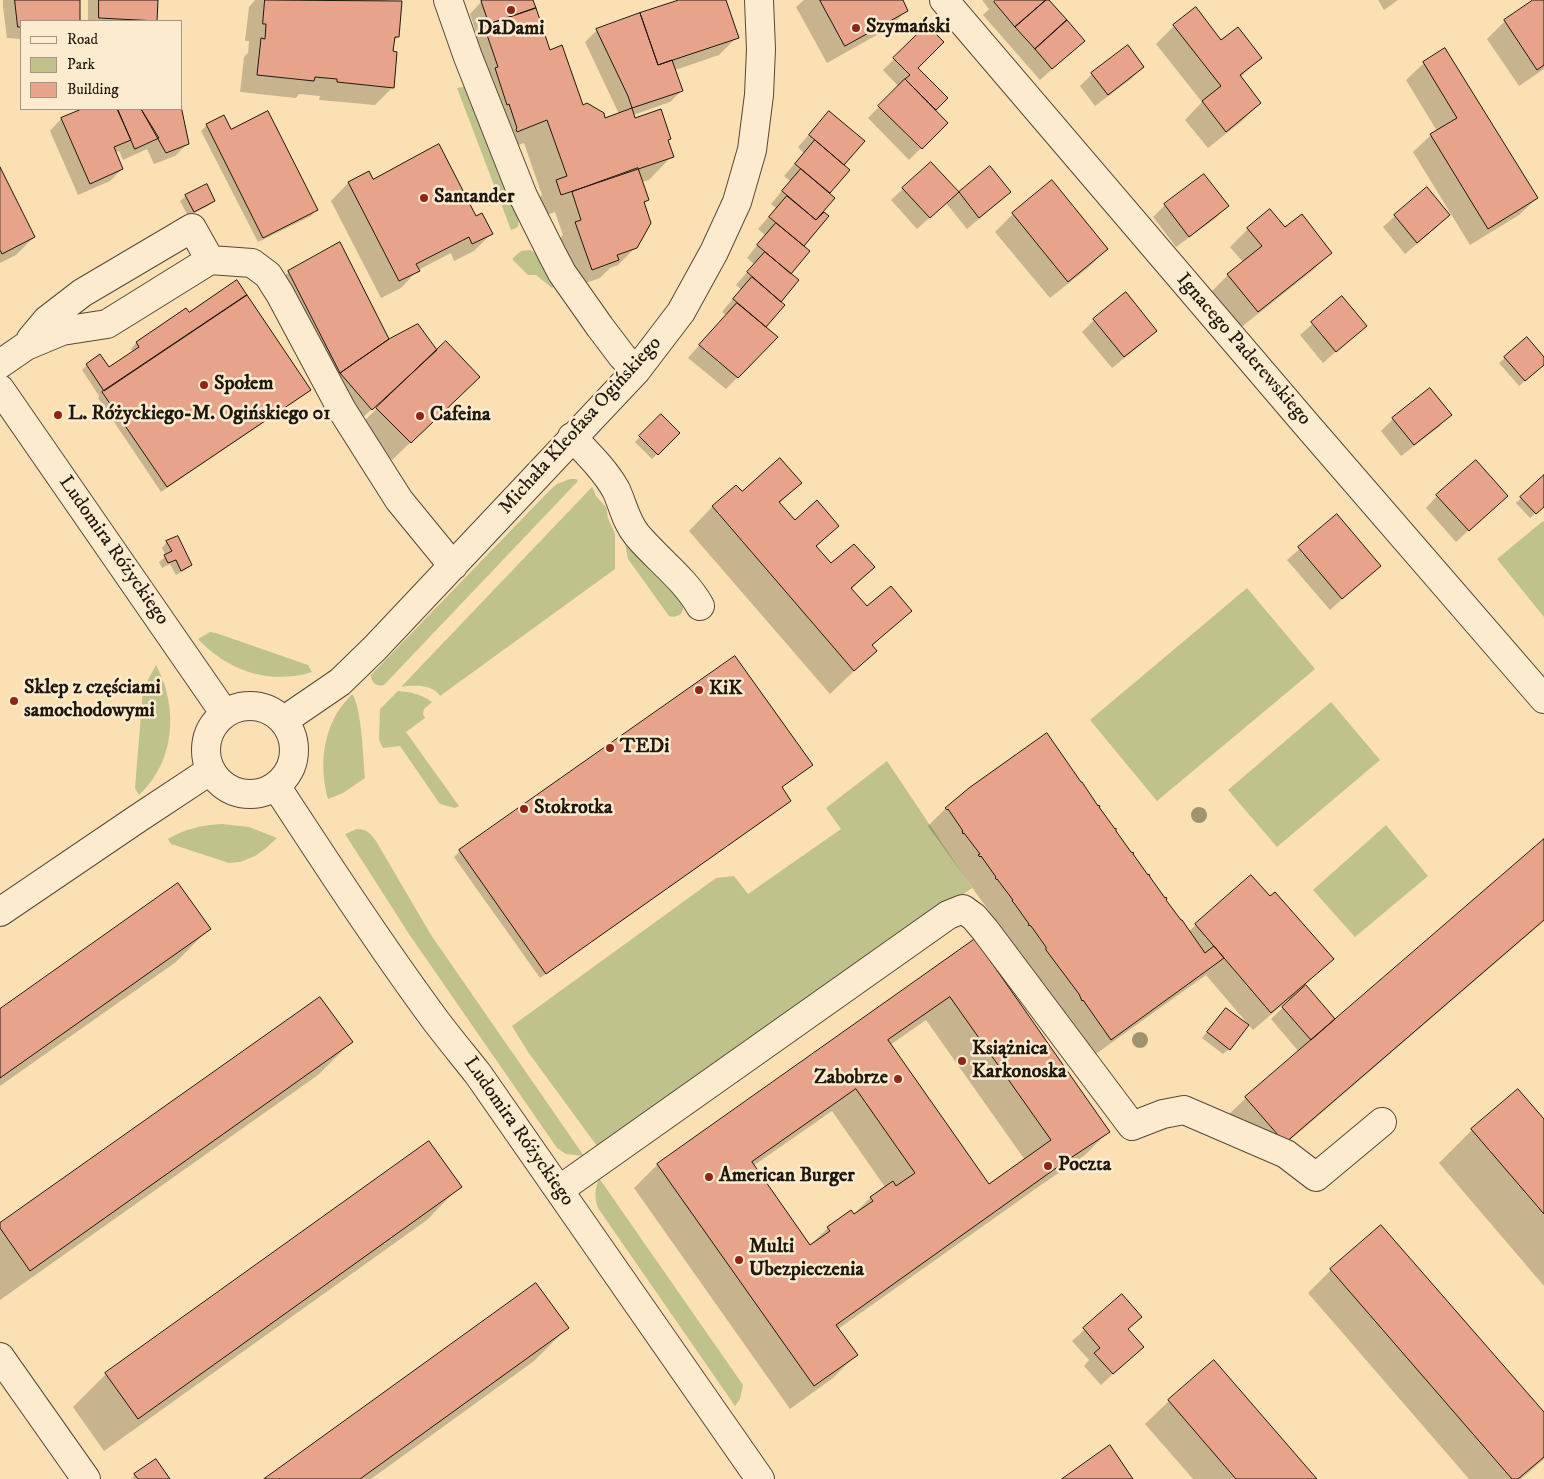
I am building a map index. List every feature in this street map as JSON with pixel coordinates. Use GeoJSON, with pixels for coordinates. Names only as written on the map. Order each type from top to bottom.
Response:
{"type":"FeatureCollection","features":[{"type":"Feature","properties":{"kind":"street"},"geometry":{"type":"LineString","coordinates":[[448,0],[468,57],[524,196],[552,254],[562,273],[600,327],[636,371]]}},
{"type":"Feature","properties":{"kind":"street","name":"Michała Kleofasa Ogińskiego"},"geometry":{"type":"LineString","coordinates":[[283,721],[340,682],[453,566],[572,437],[636,371],[681,312],[714,252],[737,202],[752,150],[759,95],[761,49],[759,0]]}},
{"type":"Feature","properties":{"kind":"street","name":"Ignacego Paderewskiego"},"geometry":{"type":"LineString","coordinates":[[944,0],[1299,416],[1544,699]]}},
{"type":"Feature","properties":{"kind":"street"},"geometry":{"type":"LineString","coordinates":[[26,346],[47,320],[82,293],[192,228],[210,260]]}},
{"type":"Feature","properties":{"kind":"street"},"geometry":{"type":"LineString","coordinates":[[0,364],[26,346],[62,331],[106,324],[210,260],[252,264],[268,275],[280,294],[342,410],[399,500],[453,566]]}},
{"type":"Feature","properties":{"kind":"street","name":"Ludomira Różyckiego"},"geometry":{"type":"LineString","coordinates":[[0,389],[225,714]]}},
{"type":"Feature","properties":{"kind":"street"},"geometry":{"type":"LineString","coordinates":[[572,437],[600,467],[616,490],[626,516],[636,534],[693,594],[700,606]]}},
{"type":"Feature","properties":{"kind":"street"},"geometry":{"type":"LineString","coordinates":[[245,706],[256,706],[276,714],[283,721],[292,737],[294,755],[288,772],[276,786],[262,793],[247,794],[232,791],[220,782],[207,761],[207,740],[217,721],[225,714],[245,706]]}},
{"type":"Feature","properties":{"kind":"street"},"geometry":{"type":"LineString","coordinates":[[0,912],[211,770]]}},
{"type":"Feature","properties":{"kind":"street","name":"Ludomira Różyckiego"},"geometry":{"type":"LineString","coordinates":[[276,786],[338,882],[433,1018],[478,1074],[760,1479]]}},
{"type":"Feature","properties":{"kind":"street"},"geometry":{"type":"LineString","coordinates":[[559,1190],[948,915],[963,909],[974,917],[985,930],[1132,1126],[1163,1114],[1184,1110],[1286,1154],[1316,1177],[1382,1122]]}},
{"type":"Feature","properties":{"kind":"street"},"geometry":{"type":"LineString","coordinates":[[0,1357],[86,1479]]}},
{"type":"Feature","properties":{"kind":"green space"},"geometry":{"type":"Polygon","coordinates":[[[468,86],[519,217],[518,227],[511,230],[457,88],[468,86]]]}},
{"type":"Feature","properties":{"kind":"green space"},"geometry":{"type":"Polygon","coordinates":[[[530,250],[538,255],[559,283],[552,288],[536,275],[528,275],[513,260],[521,251],[530,250]]]}},
{"type":"Feature","properties":{"kind":"green space"},"geometry":{"type":"Polygon","coordinates":[[[570,479],[578,481],[384,685],[374,683],[371,675],[550,490],[557,484],[570,479]]]}},
{"type":"Feature","properties":{"kind":"green space"},"geometry":{"type":"Polygon","coordinates":[[[592,487],[596,496],[606,507],[608,518],[615,534],[615,569],[440,696],[428,687],[401,687],[592,487]]]}},
{"type":"Feature","properties":{"kind":"green space"},"geometry":{"type":"Polygon","coordinates":[[[1544,522],[1544,617],[1497,559],[1544,522]]]}},
{"type":"Feature","properties":{"kind":"green space"},"geometry":{"type":"Polygon","coordinates":[[[625,543],[683,604],[684,607],[681,614],[674,617],[669,616],[628,559],[625,543]]]}},
{"type":"Feature","properties":{"kind":"green space"},"geometry":{"type":"Polygon","coordinates":[[[1247,588],[1315,669],[1157,801],[1090,720],[1247,588]]]}},
{"type":"Feature","properties":{"kind":"green space"},"geometry":{"type":"Polygon","coordinates":[[[210,632],[308,665],[312,672],[296,676],[265,676],[236,667],[210,650],[198,639],[210,632]]]}},
{"type":"Feature","properties":{"kind":"green space"},"geometry":{"type":"Polygon","coordinates":[[[156,665],[168,698],[170,733],[160,767],[151,782],[139,795],[135,788],[143,689],[156,665]]]}},
{"type":"Feature","properties":{"kind":"green space"},"geometry":{"type":"Polygon","coordinates":[[[398,691],[416,694],[432,702],[424,709],[423,714],[425,718],[406,732],[459,806],[455,808],[440,804],[400,746],[383,748],[379,740],[380,709],[398,691]]]}},
{"type":"Feature","properties":{"kind":"green space"},"geometry":{"type":"Polygon","coordinates":[[[352,694],[360,721],[365,778],[343,793],[328,799],[323,766],[325,744],[337,713],[352,694]]]}},
{"type":"Feature","properties":{"kind":"green space"},"geometry":{"type":"Polygon","coordinates":[[[1331,702],[1380,760],[1277,847],[1228,790],[1331,702]]]}},
{"type":"Feature","properties":{"kind":"green space"},"geometry":{"type":"Polygon","coordinates":[[[887,761],[972,888],[600,1150],[528,1052],[512,1026],[716,878],[734,876],[748,894],[841,829],[826,808],[887,761]]]}},
{"type":"Feature","properties":{"kind":"green space"},"geometry":{"type":"Polygon","coordinates":[[[222,824],[249,827],[277,838],[255,856],[240,862],[229,863],[171,844],[168,839],[194,828],[222,824]]]}},
{"type":"Feature","properties":{"kind":"green space"},"geometry":{"type":"Polygon","coordinates":[[[1386,825],[1428,876],[1355,937],[1313,890],[1386,825]]]}},
{"type":"Feature","properties":{"kind":"green space"},"geometry":{"type":"Polygon","coordinates":[[[357,829],[368,832],[376,841],[431,935],[584,1156],[566,1154],[557,1148],[409,934],[345,834],[357,829]]]}},
{"type":"Feature","properties":{"kind":"green space"},"geometry":{"type":"Polygon","coordinates":[[[599,1178],[743,1385],[740,1399],[735,1406],[598,1208],[596,1193],[599,1178]]]}},
{"type":"Feature","properties":{"kind":"building"},"geometry":{"type":"Polygon","coordinates":[[[15,0],[80,0],[80,20],[20,20],[20,27],[18,27],[15,0]]]}},
{"type":"Feature","properties":{"kind":"building"},"geometry":{"type":"Polygon","coordinates":[[[99,0],[158,0],[157,20],[99,18],[99,0]]]}},
{"type":"Feature","properties":{"kind":"building"},"geometry":{"type":"Polygon","coordinates":[[[265,0],[402,1],[399,37],[395,37],[393,51],[397,52],[394,88],[337,82],[337,79],[315,77],[314,81],[257,75],[261,38],[265,39],[266,24],[263,24],[265,0]]]}},
{"type":"Feature","properties":{"kind":"building"},"geometry":{"type":"Polygon","coordinates":[[[533,0],[536,8],[489,24],[481,1],[533,0]]]}},
{"type":"Feature","properties":{"kind":"building"},"geometry":{"type":"Polygon","coordinates":[[[679,0],[726,0],[739,38],[658,65],[640,13],[679,0]]]}},
{"type":"Feature","properties":{"kind":"building","name":"Szymański"},"geometry":{"type":"Polygon","coordinates":[[[820,0],[903,0],[908,11],[845,46],[820,0]]]}},
{"type":"Feature","properties":{"kind":"building"},"geometry":{"type":"Polygon","coordinates":[[[996,0],[1046,0],[1015,27],[994,2],[996,0]]]}},
{"type":"Feature","properties":{"kind":"building"},"geometry":{"type":"Polygon","coordinates":[[[1046,0],[1049,0],[1067,20],[1035,49],[1015,27],[1046,0]]]}},
{"type":"Feature","properties":{"kind":"building"},"geometry":{"type":"Polygon","coordinates":[[[1533,0],[1544,0],[1544,65],[1537,70],[1504,20],[1533,0]]]}},
{"type":"Feature","properties":{"kind":"building"},"geometry":{"type":"Polygon","coordinates":[[[1196,7],[1221,40],[1238,27],[1262,58],[1240,75],[1261,103],[1226,132],[1202,101],[1221,86],[1173,25],[1196,7]]]}},
{"type":"Feature","properties":{"kind":"building"},"geometry":{"type":"Polygon","coordinates":[[[536,8],[550,50],[562,45],[583,105],[587,103],[604,113],[605,118],[632,108],[635,118],[661,109],[671,139],[668,140],[674,157],[561,195],[556,180],[567,176],[547,120],[517,132],[509,104],[507,105],[495,68],[498,67],[484,26],[536,8]]]}},
{"type":"Feature","properties":{"kind":"building"},"geometry":{"type":"Polygon","coordinates":[[[640,13],[658,65],[672,60],[683,91],[632,108],[596,29],[640,13]]]}},
{"type":"Feature","properties":{"kind":"building"},"geometry":{"type":"Polygon","coordinates":[[[1067,20],[1085,41],[1052,69],[1035,49],[1067,20]]]}},
{"type":"Feature","properties":{"kind":"building"},"geometry":{"type":"Polygon","coordinates":[[[927,25],[944,42],[918,68],[948,98],[936,110],[905,79],[910,75],[893,58],[927,25]]]}},
{"type":"Feature","properties":{"kind":"building"},"geometry":{"type":"Polygon","coordinates":[[[1128,45],[1144,67],[1108,95],[1091,73],[1128,45]]]}},
{"type":"Feature","properties":{"kind":"building"},"geometry":{"type":"Polygon","coordinates":[[[1445,48],[1538,198],[1488,229],[1430,134],[1457,118],[1423,62],[1445,48]]]}},
{"type":"Feature","properties":{"kind":"building"},"geometry":{"type":"Polygon","coordinates":[[[905,79],[948,123],[922,149],[878,106],[905,79]]]}},
{"type":"Feature","properties":{"kind":"building"},"geometry":{"type":"Polygon","coordinates":[[[80,110],[117,110],[131,140],[114,147],[123,169],[90,184],[61,118],[80,110]]]}},
{"type":"Feature","properties":{"kind":"building"},"geometry":{"type":"Polygon","coordinates":[[[118,110],[142,110],[159,138],[135,149],[118,110]]]}},
{"type":"Feature","properties":{"kind":"building"},"geometry":{"type":"Polygon","coordinates":[[[142,110],[182,110],[189,144],[166,153],[142,110]]]}},
{"type":"Feature","properties":{"kind":"building"},"geometry":{"type":"Polygon","coordinates":[[[268,111],[318,210],[263,238],[206,124],[224,115],[231,129],[268,111]]]}},
{"type":"Feature","properties":{"kind":"building"},"geometry":{"type":"Polygon","coordinates":[[[829,111],[865,141],[844,165],[809,135],[829,111]]]}},
{"type":"Feature","properties":{"kind":"building"},"geometry":{"type":"Polygon","coordinates":[[[815,140],[850,170],[830,193],[795,164],[815,140]]]}},
{"type":"Feature","properties":{"kind":"building"},"geometry":{"type":"Polygon","coordinates":[[[439,144],[476,216],[482,213],[493,234],[472,244],[469,237],[416,264],[420,271],[399,281],[348,182],[369,171],[373,179],[439,144]]]}},
{"type":"Feature","properties":{"kind":"building"},"geometry":{"type":"Polygon","coordinates":[[[931,162],[959,192],[930,218],[902,188],[931,162]]]}},
{"type":"Feature","properties":{"kind":"building"},"geometry":{"type":"Polygon","coordinates":[[[990,166],[1011,192],[979,218],[959,192],[990,166]]]}},
{"type":"Feature","properties":{"kind":"building"},"geometry":{"type":"Polygon","coordinates":[[[0,167],[35,237],[2,254],[0,250],[0,167]]]}},
{"type":"Feature","properties":{"kind":"building"},"geometry":{"type":"Polygon","coordinates":[[[638,168],[649,200],[644,202],[651,223],[637,248],[617,255],[619,260],[592,270],[575,222],[581,220],[572,192],[638,168]]]}},
{"type":"Feature","properties":{"kind":"building"},"geometry":{"type":"Polygon","coordinates":[[[801,169],[835,198],[816,220],[782,191],[801,169]]]}},
{"type":"Feature","properties":{"kind":"building"},"geometry":{"type":"Polygon","coordinates":[[[1204,174],[1229,206],[1189,237],[1164,204],[1204,174]]]}},
{"type":"Feature","properties":{"kind":"building"},"geometry":{"type":"Polygon","coordinates":[[[1052,180],[1108,249],[1068,282],[1012,213],[1052,180]]]}},
{"type":"Feature","properties":{"kind":"building"},"geometry":{"type":"Polygon","coordinates":[[[207,184],[215,201],[194,212],[185,195],[207,184]]]}},
{"type":"Feature","properties":{"kind":"building"},"geometry":{"type":"Polygon","coordinates":[[[1427,187],[1450,215],[1417,243],[1394,215],[1427,187]]]}},
{"type":"Feature","properties":{"kind":"building"},"geometry":{"type":"Polygon","coordinates":[[[787,196],[816,220],[824,212],[829,216],[804,246],[769,217],[787,196]]]}},
{"type":"Feature","properties":{"kind":"building"},"geometry":{"type":"Polygon","coordinates":[[[1270,209],[1285,227],[1302,214],[1332,253],[1258,312],[1227,274],[1262,246],[1247,228],[1270,209]]]}},
{"type":"Feature","properties":{"kind":"building"},"geometry":{"type":"Polygon","coordinates":[[[776,223],[810,251],[791,274],[757,245],[776,223]]]}},
{"type":"Feature","properties":{"kind":"building"},"geometry":{"type":"Polygon","coordinates":[[[340,242],[389,339],[340,373],[288,271],[340,242]]]}},
{"type":"Feature","properties":{"kind":"building"},"geometry":{"type":"Polygon","coordinates":[[[765,252],[799,280],[781,302],[747,272],[765,252]]]}},
{"type":"Feature","properties":{"kind":"building"},"geometry":{"type":"Polygon","coordinates":[[[752,277],[785,305],[766,327],[733,299],[752,277]]]}},
{"type":"Feature","properties":{"kind":"building"},"geometry":{"type":"Polygon","coordinates":[[[237,280],[247,295],[104,391],[86,364],[100,354],[109,367],[139,347],[136,342],[186,308],[189,312],[237,280]]]}},
{"type":"Feature","properties":{"kind":"building"},"geometry":{"type":"Polygon","coordinates":[[[1126,292],[1157,331],[1124,357],[1093,319],[1126,292]]]}},
{"type":"Feature","properties":{"kind":"building"},"geometry":{"type":"Polygon","coordinates":[[[247,295],[311,390],[167,487],[102,392],[247,295]]]}},
{"type":"Feature","properties":{"kind":"building"},"geometry":{"type":"Polygon","coordinates":[[[1342,296],[1367,326],[1336,352],[1311,322],[1342,296]]]}},
{"type":"Feature","properties":{"kind":"building"},"geometry":{"type":"Polygon","coordinates":[[[737,303],[778,337],[738,378],[699,345],[737,303]]]}},
{"type":"Feature","properties":{"kind":"building"},"geometry":{"type":"Polygon","coordinates":[[[418,324],[437,350],[372,410],[340,373],[389,339],[418,324]]]}},
{"type":"Feature","properties":{"kind":"building"},"geometry":{"type":"Polygon","coordinates":[[[1527,337],[1544,357],[1544,365],[1525,381],[1504,357],[1527,337]]]}},
{"type":"Feature","properties":{"kind":"building"},"geometry":{"type":"Polygon","coordinates":[[[446,341],[480,377],[411,443],[376,408],[446,341]]]}},
{"type":"Feature","properties":{"kind":"building"},"geometry":{"type":"Polygon","coordinates":[[[1430,388],[1452,415],[1414,445],[1392,418],[1430,388]]]}},
{"type":"Feature","properties":{"kind":"building"},"geometry":{"type":"Polygon","coordinates":[[[661,414],[680,433],[658,455],[639,436],[661,414]]]}},
{"type":"Feature","properties":{"kind":"building"},"geometry":{"type":"Polygon","coordinates":[[[780,458],[802,483],[779,502],[795,520],[817,500],[839,526],[816,546],[831,563],[854,544],[875,567],[851,588],[867,606],[891,586],[912,611],[872,645],[877,651],[854,671],[712,506],[736,485],[742,491],[780,458]]]}},
{"type":"Feature","properties":{"kind":"building"},"geometry":{"type":"Polygon","coordinates":[[[1476,460],[1508,496],[1469,531],[1436,495],[1476,460]]]}},
{"type":"Feature","properties":{"kind":"building"},"geometry":{"type":"Polygon","coordinates":[[[1544,475],[1544,507],[1536,514],[1520,497],[1544,475]]]}},
{"type":"Feature","properties":{"kind":"building"},"geometry":{"type":"Polygon","coordinates":[[[1337,514],[1381,566],[1342,599],[1298,547],[1337,514]]]}},
{"type":"Feature","properties":{"kind":"building"},"geometry":{"type":"Polygon","coordinates":[[[178,536],[192,565],[181,571],[176,560],[168,563],[164,555],[172,551],[166,541],[178,536]]]}},
{"type":"Feature","properties":{"kind":"building"},"geometry":{"type":"Polygon","coordinates":[[[735,656],[813,765],[782,787],[791,801],[546,974],[459,850],[735,656]]]}},
{"type":"Feature","properties":{"kind":"building"},"geometry":{"type":"Polygon","coordinates":[[[1047,733],[1205,953],[1214,946],[1224,958],[1111,1040],[1046,950],[1046,947],[1031,926],[1028,925],[1013,900],[995,878],[981,856],[978,855],[980,854],[963,834],[963,831],[948,809],[945,808],[969,788],[1047,733]]]}},
{"type":"Feature","properties":{"kind":"building"},"geometry":{"type":"Polygon","coordinates":[[[1544,839],[1544,920],[1285,1143],[1245,1097],[1544,839]]]}},
{"type":"Feature","properties":{"kind":"building"},"geometry":{"type":"Polygon","coordinates":[[[1251,875],[1270,896],[1275,892],[1334,959],[1271,1013],[1195,924],[1251,875]]]}},
{"type":"Feature","properties":{"kind":"building"},"geometry":{"type":"Polygon","coordinates":[[[178,883],[211,929],[0,1078],[0,1009],[178,883]]]}},
{"type":"Feature","properties":{"kind":"building"},"geometry":{"type":"Polygon","coordinates":[[[975,939],[1110,1132],[1066,1161],[836,1325],[858,1355],[814,1386],[657,1164],[975,939]],[[950,997],[888,1040],[989,1184],[1051,1140],[950,997]],[[856,1089],[752,1162],[810,1245],[830,1231],[827,1227],[851,1210],[854,1214],[873,1201],[870,1197],[893,1181],[896,1186],[915,1173],[856,1089]]]}},
{"type":"Feature","properties":{"kind":"building"},"geometry":{"type":"Polygon","coordinates":[[[1306,985],[1335,1019],[1311,1040],[1282,1007],[1306,985]]]}},
{"type":"Feature","properties":{"kind":"building"},"geometry":{"type":"Polygon","coordinates":[[[320,997],[353,1042],[30,1271],[0,1228],[0,1223],[320,997]]]}},
{"type":"Feature","properties":{"kind":"building"},"geometry":{"type":"Polygon","coordinates":[[[1226,1008],[1249,1025],[1230,1050],[1207,1032],[1226,1008]]]}},
{"type":"Feature","properties":{"kind":"building"},"geometry":{"type":"Polygon","coordinates":[[[1518,1089],[1544,1119],[1544,1214],[1471,1129],[1518,1089]]]}},
{"type":"Feature","properties":{"kind":"building"},"geometry":{"type":"Polygon","coordinates":[[[429,1141],[462,1187],[138,1419],[105,1373],[429,1141]]]}},
{"type":"Feature","properties":{"kind":"building"},"geometry":{"type":"Polygon","coordinates":[[[1381,1225],[1544,1412],[1544,1457],[1518,1479],[1512,1479],[1330,1269],[1381,1225]]]}},
{"type":"Feature","properties":{"kind":"building"},"geometry":{"type":"Polygon","coordinates":[[[536,1283],[569,1328],[360,1479],[264,1479],[536,1283]]]}},
{"type":"Feature","properties":{"kind":"building"},"geometry":{"type":"Polygon","coordinates":[[[1122,1294],[1142,1317],[1128,1329],[1144,1347],[1113,1374],[1094,1353],[1100,1348],[1083,1328],[1122,1294]]]}},
{"type":"Feature","properties":{"kind":"building"},"geometry":{"type":"Polygon","coordinates":[[[1214,1360],[1317,1479],[1236,1479],[1168,1400],[1214,1360]]]}},
{"type":"Feature","properties":{"kind":"building"},"geometry":{"type":"Polygon","coordinates":[[[1110,1445],[1133,1479],[1062,1479],[1110,1445]]]}},
{"type":"Feature","properties":{"kind":"building"},"geometry":{"type":"Polygon","coordinates":[[[156,1459],[170,1479],[138,1479],[134,1474],[156,1459]]]}},
{"type":"Feature","properties":{"kind":"place","name":"DaDami"},"geometry":{"type":"Point","coordinates":[511,10]}},
{"type":"Feature","properties":{"kind":"place","name":"Szymański"},"geometry":{"type":"Point","coordinates":[856,28]}},
{"type":"Feature","properties":{"kind":"place","name":"Santander"},"geometry":{"type":"Point","coordinates":[424,198]}},
{"type":"Feature","properties":{"kind":"place","name":"Społem"},"geometry":{"type":"Point","coordinates":[204,385]}},
{"type":"Feature","properties":{"kind":"place","name":"L. Różyckiego-M. Ogińskiego 01"},"geometry":{"type":"Point","coordinates":[58,415]}},
{"type":"Feature","properties":{"kind":"place","name":"Cafeina"},"geometry":{"type":"Point","coordinates":[420,416]}},
{"type":"Feature","properties":{"kind":"place","name":"KiK"},"geometry":{"type":"Point","coordinates":[699,690]}},
{"type":"Feature","properties":{"kind":"place","name":"Sklep z częściami samochodowymi"},"geometry":{"type":"Point","coordinates":[14,701]}},
{"type":"Feature","properties":{"kind":"place","name":"TEDi"},"geometry":{"type":"Point","coordinates":[610,748]}},
{"type":"Feature","properties":{"kind":"place","name":"Stokrotka"},"geometry":{"type":"Point","coordinates":[524,809]}},
{"type":"Feature","properties":{"kind":"place","name":"Książnica Karkonoska"},"geometry":{"type":"Point","coordinates":[962,1061]}},
{"type":"Feature","properties":{"kind":"place","name":"Zabobrze"},"geometry":{"type":"Point","coordinates":[898,1079]}},
{"type":"Feature","properties":{"kind":"place","name":"Poczta"},"geometry":{"type":"Point","coordinates":[1048,1166]}},
{"type":"Feature","properties":{"kind":"place","name":"American Burger"},"geometry":{"type":"Point","coordinates":[709,1177]}},
{"type":"Feature","properties":{"kind":"place","name":"Multi Ubezpieczenia"},"geometry":{"type":"Point","coordinates":[739,1260]}}]}
